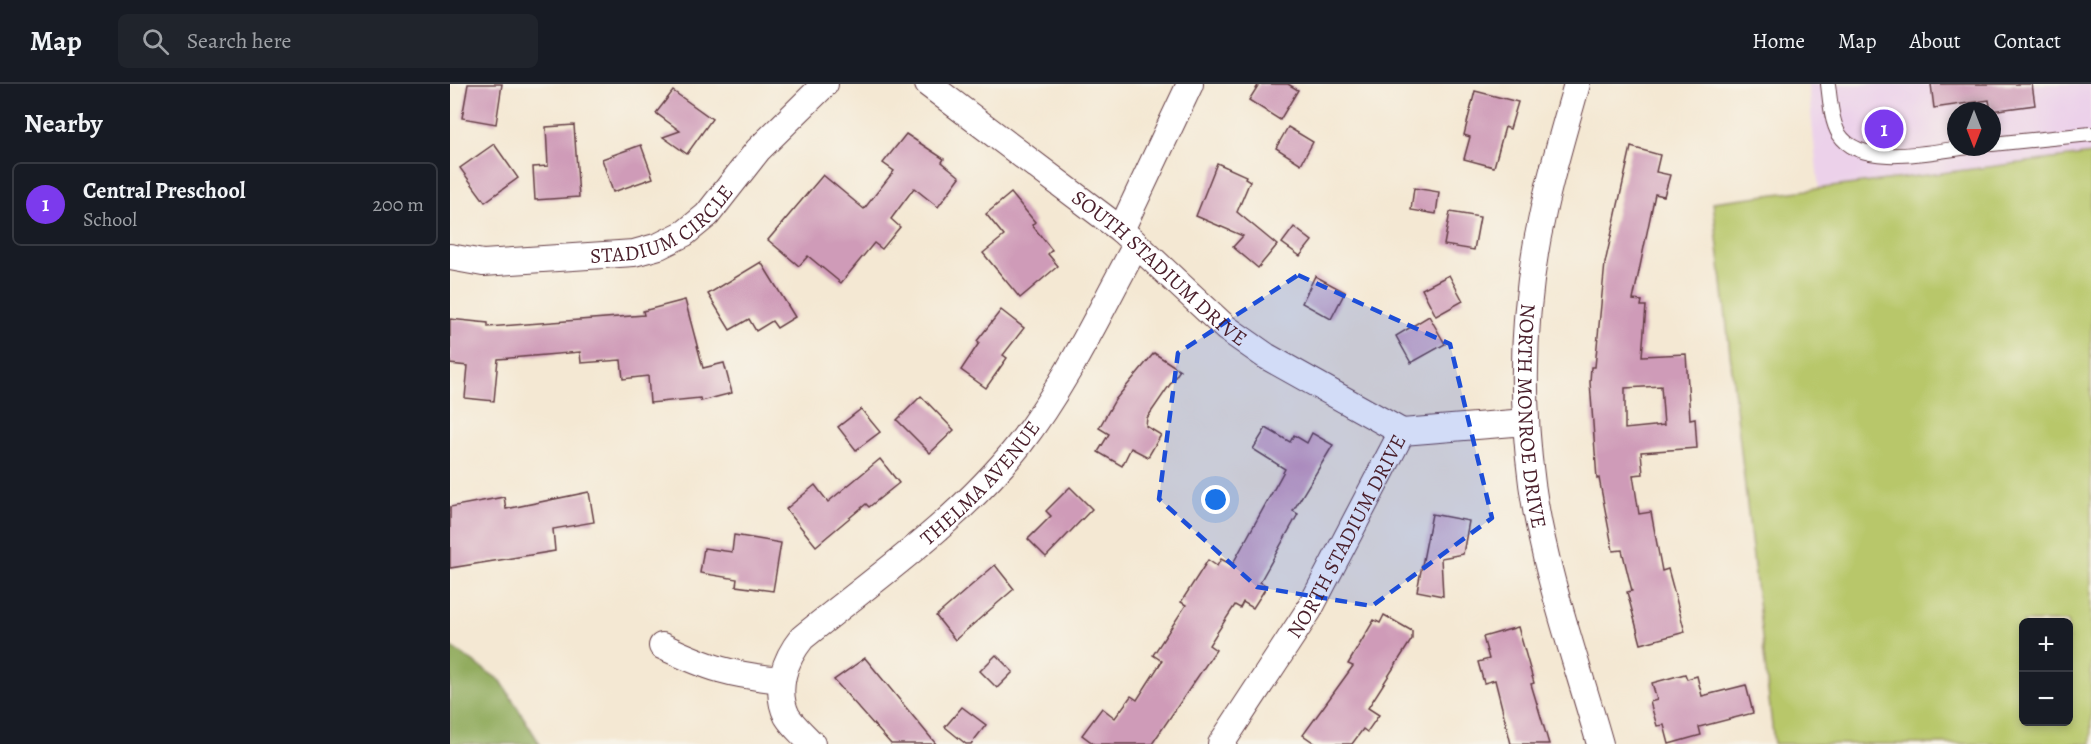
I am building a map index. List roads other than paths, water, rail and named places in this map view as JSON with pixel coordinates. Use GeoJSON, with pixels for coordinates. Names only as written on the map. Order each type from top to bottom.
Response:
{"type":"FeatureCollection","features":[{"type":"Feature","properties":{"kind":"street","name":"STADIUM CIRCLE"},"geometry":{"type":"LineString","coordinates":[[450,256],[483,263],[634,253],[659,246],[685,233],[707,215],[758,150],[825,84]]}},
{"type":"Feature","properties":{"kind":"street","name":"SOUTH STADIUM DRIVE"},"geometry":{"type":"LineString","coordinates":[[928,84],[1128,238],[1207,312],[1266,356],[1402,432]]}},
{"type":"Feature","properties":{"kind":"street","name":"THELMA AVENUE"},"geometry":{"type":"LineString","coordinates":[[782,680],[789,657],[802,638],[951,516],[1018,446],[1057,390],[1128,238],[1190,84]]}},
{"type":"Feature","properties":{"kind":"street","name":"NORTH MONROE DRIVE"},"geometry":{"type":"LineString","coordinates":[[1577,84],[1543,212],[1535,254],[1526,348],[1526,422],[1533,485],[1545,549],[1600,744]]}},
{"type":"Feature","properties":{"kind":"street","name":"NORTH STADIUM DRIVE"},"geometry":{"type":"LineString","coordinates":[[1221,744],[1309,610],[1402,432],[1526,422]]}},
{"type":"Feature","properties":{"kind":"street"},"geometry":{"type":"LineString","coordinates":[[663,645],[711,669],[738,676],[782,680],[782,699],[788,717],[812,744]]}},
{"type":"Feature","properties":{"kind":"lane"},"geometry":{"type":"LineString","coordinates":[[1828,84],[1839,135],[1859,151],[1886,156],[1947,149]]}},
{"type":"Feature","properties":{"kind":"lane"},"geometry":{"type":"LineString","coordinates":[[2001,143],[2091,134]]}},
{"type":"Feature","properties":{"kind":"place","name":"Central Preschool"},"geometry":{"type":"Point","coordinates":[1884,129]}}]}
